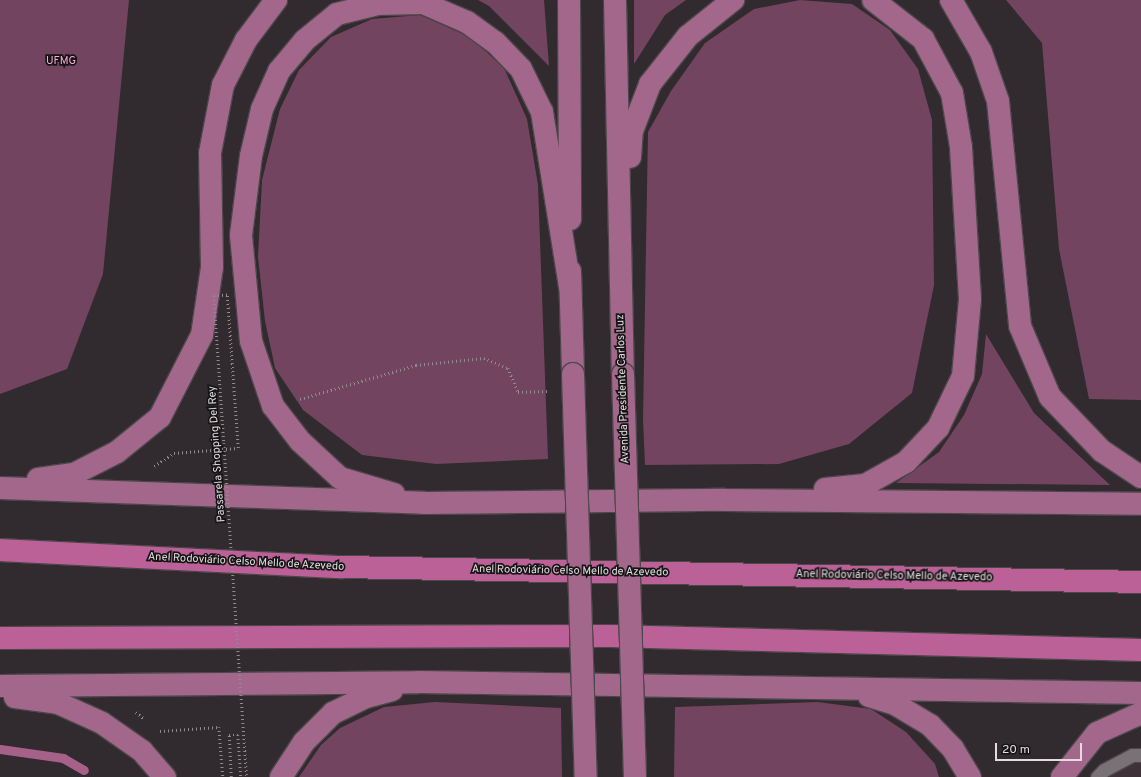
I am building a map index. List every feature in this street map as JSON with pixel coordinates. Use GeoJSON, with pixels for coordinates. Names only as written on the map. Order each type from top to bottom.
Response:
{"type":"FeatureCollection","features":[{"type":"Feature","properties":{"kind":"highway","name":"Anel Rodoviário Celso Mello de Azevedo"},"geometry":{"type":"LineString","coordinates":[[0,550],[341,567],[1141,582]]}},
{"type":"Feature","properties":{"kind":"highway"},"geometry":{"type":"LineString","coordinates":[[0,638],[611,636],[1141,650]]}},
{"type":"Feature","properties":{"kind":"main road"},"geometry":{"type":"LineString","coordinates":[[0,484],[74,474],[117,452],[160,417],[202,335],[212,267],[210,153],[223,85],[246,40],[276,0]]}},
{"type":"Feature","properties":{"kind":"main road"},"geometry":{"type":"LineString","coordinates":[[569,0],[570,286],[586,777]]}},
{"type":"Feature","properties":{"kind":"main road","name":"Avenida Presidente Carlos Luz"},"geometry":{"type":"LineString","coordinates":[[615,0],[620,292],[635,777]]}},
{"type":"Feature","properties":{"kind":"main road"},"geometry":{"type":"LineString","coordinates":[[620,292],[632,131],[650,84],[688,36],[733,0]]}},
{"type":"Feature","properties":{"kind":"main road"},"geometry":{"type":"LineString","coordinates":[[724,500],[865,485],[906,462],[938,428],[963,376],[970,299],[961,147],[952,93],[923,39],[874,0]]}},
{"type":"Feature","properties":{"kind":"main road"},"geometry":{"type":"LineString","coordinates":[[952,0],[981,52],[998,101],[1020,326],[1050,397],[1102,451],[1141,477]]}},
{"type":"Feature","properties":{"kind":"main road"},"geometry":{"type":"LineString","coordinates":[[424,503],[340,478],[300,441],[274,406],[251,341],[241,235],[251,156],[262,109],[279,71],[305,40],[337,14],[378,4],[423,3],[467,22],[495,42],[521,69],[542,112],[570,286]]}},
{"type":"Feature","properties":{"kind":"main road"},"geometry":{"type":"LineString","coordinates":[[0,488],[424,503],[724,500],[1141,504]]}},
{"type":"Feature","properties":{"kind":"main road"},"geometry":{"type":"LineString","coordinates":[[0,686],[418,682],[1141,693]]}},
{"type":"Feature","properties":{"kind":"main road"},"geometry":{"type":"LineString","coordinates":[[281,777],[304,742],[334,713],[366,698],[418,682]]}},
{"type":"Feature","properties":{"kind":"main road"},"geometry":{"type":"LineString","coordinates":[[845,689],[895,704],[930,725],[953,749],[970,777]]}},
{"type":"Feature","properties":{"kind":"main road"},"geometry":{"type":"LineString","coordinates":[[0,695],[58,703],[102,723],[142,751],[165,777]]}},
{"type":"Feature","properties":{"kind":"main road"},"geometry":{"type":"LineString","coordinates":[[1062,777],[1097,733],[1141,713]]}},
{"type":"Feature","properties":{"kind":"lane"},"geometry":{"type":"LineString","coordinates":[[1097,777],[1104,770],[1132,755],[1141,755]]}},
{"type":"Feature","properties":{"kind":"path","name":"Passarela Shopping Del Rey"},"geometry":{"type":"LineString","coordinates":[[174,453],[238,448],[228,295],[214,296],[247,777]]}},
{"type":"Feature","properties":{"kind":"path"},"geometry":{"type":"LineString","coordinates":[[274,406],[416,365],[484,358],[508,368],[518,392],[552,391]]}},
{"type":"Feature","properties":{"kind":"path"},"geometry":{"type":"LineString","coordinates":[[160,731],[219,727],[222,777]]}},
{"type":"Feature","properties":{"kind":"path"},"geometry":{"type":"LineString","coordinates":[[231,777],[228,735],[238,735],[241,777]]}},
{"type":"Feature","properties":{"kind":"shaded area"},"geometry":{"type":"Polygon","coordinates":[[[1141,752],[1141,777],[1105,777],[1141,752]]]}},
{"type":"Feature","properties":{"kind":"green space","name":"UFMG"},"geometry":{"type":"Polygon","coordinates":[[[0,0],[129,0],[103,274],[67,369],[0,394],[0,0]]]}},
{"type":"Feature","properties":{"kind":"green space"},"geometry":{"type":"Polygon","coordinates":[[[478,0],[544,0],[549,66],[489,6],[478,0]]]}},
{"type":"Feature","properties":{"kind":"green space"},"geometry":{"type":"Polygon","coordinates":[[[634,0],[686,0],[665,15],[634,64],[634,0]]]}},
{"type":"Feature","properties":{"kind":"green space"},"geometry":{"type":"Polygon","coordinates":[[[800,0],[852,4],[890,30],[918,69],[932,120],[934,285],[912,393],[849,444],[779,464],[645,465],[643,420],[648,132],[671,91],[705,43],[754,9],[800,0]]]}},
{"type":"Feature","properties":{"kind":"green space"},"geometry":{"type":"Polygon","coordinates":[[[1006,0],[1141,0],[1141,400],[1089,399],[1059,249],[1042,43],[1006,0]]]}},
{"type":"Feature","properties":{"kind":"green space"},"geometry":{"type":"Polygon","coordinates":[[[420,15],[470,37],[504,68],[527,119],[538,185],[548,459],[436,464],[362,455],[303,410],[275,368],[265,321],[258,257],[262,180],[280,109],[299,70],[331,37],[372,19],[420,15]]]}},
{"type":"Feature","properties":{"kind":"green space"},"geometry":{"type":"Polygon","coordinates":[[[986,334],[1034,413],[1110,485],[896,483],[939,452],[964,415],[982,374],[986,334]]]}},
{"type":"Feature","properties":{"kind":"green space"},"geometry":{"type":"Polygon","coordinates":[[[435,702],[561,708],[562,777],[299,777],[321,745],[340,728],[384,707],[435,702]]]}},
{"type":"Feature","properties":{"kind":"green space"},"geometry":{"type":"Polygon","coordinates":[[[818,702],[871,709],[906,732],[935,764],[939,777],[674,777],[675,707],[818,702]]]}},
{"type":"Feature","properties":{"kind":"waterway"},"geometry":{"type":"LineString","coordinates":[[0,749],[63,758],[84,770]]}}]}
